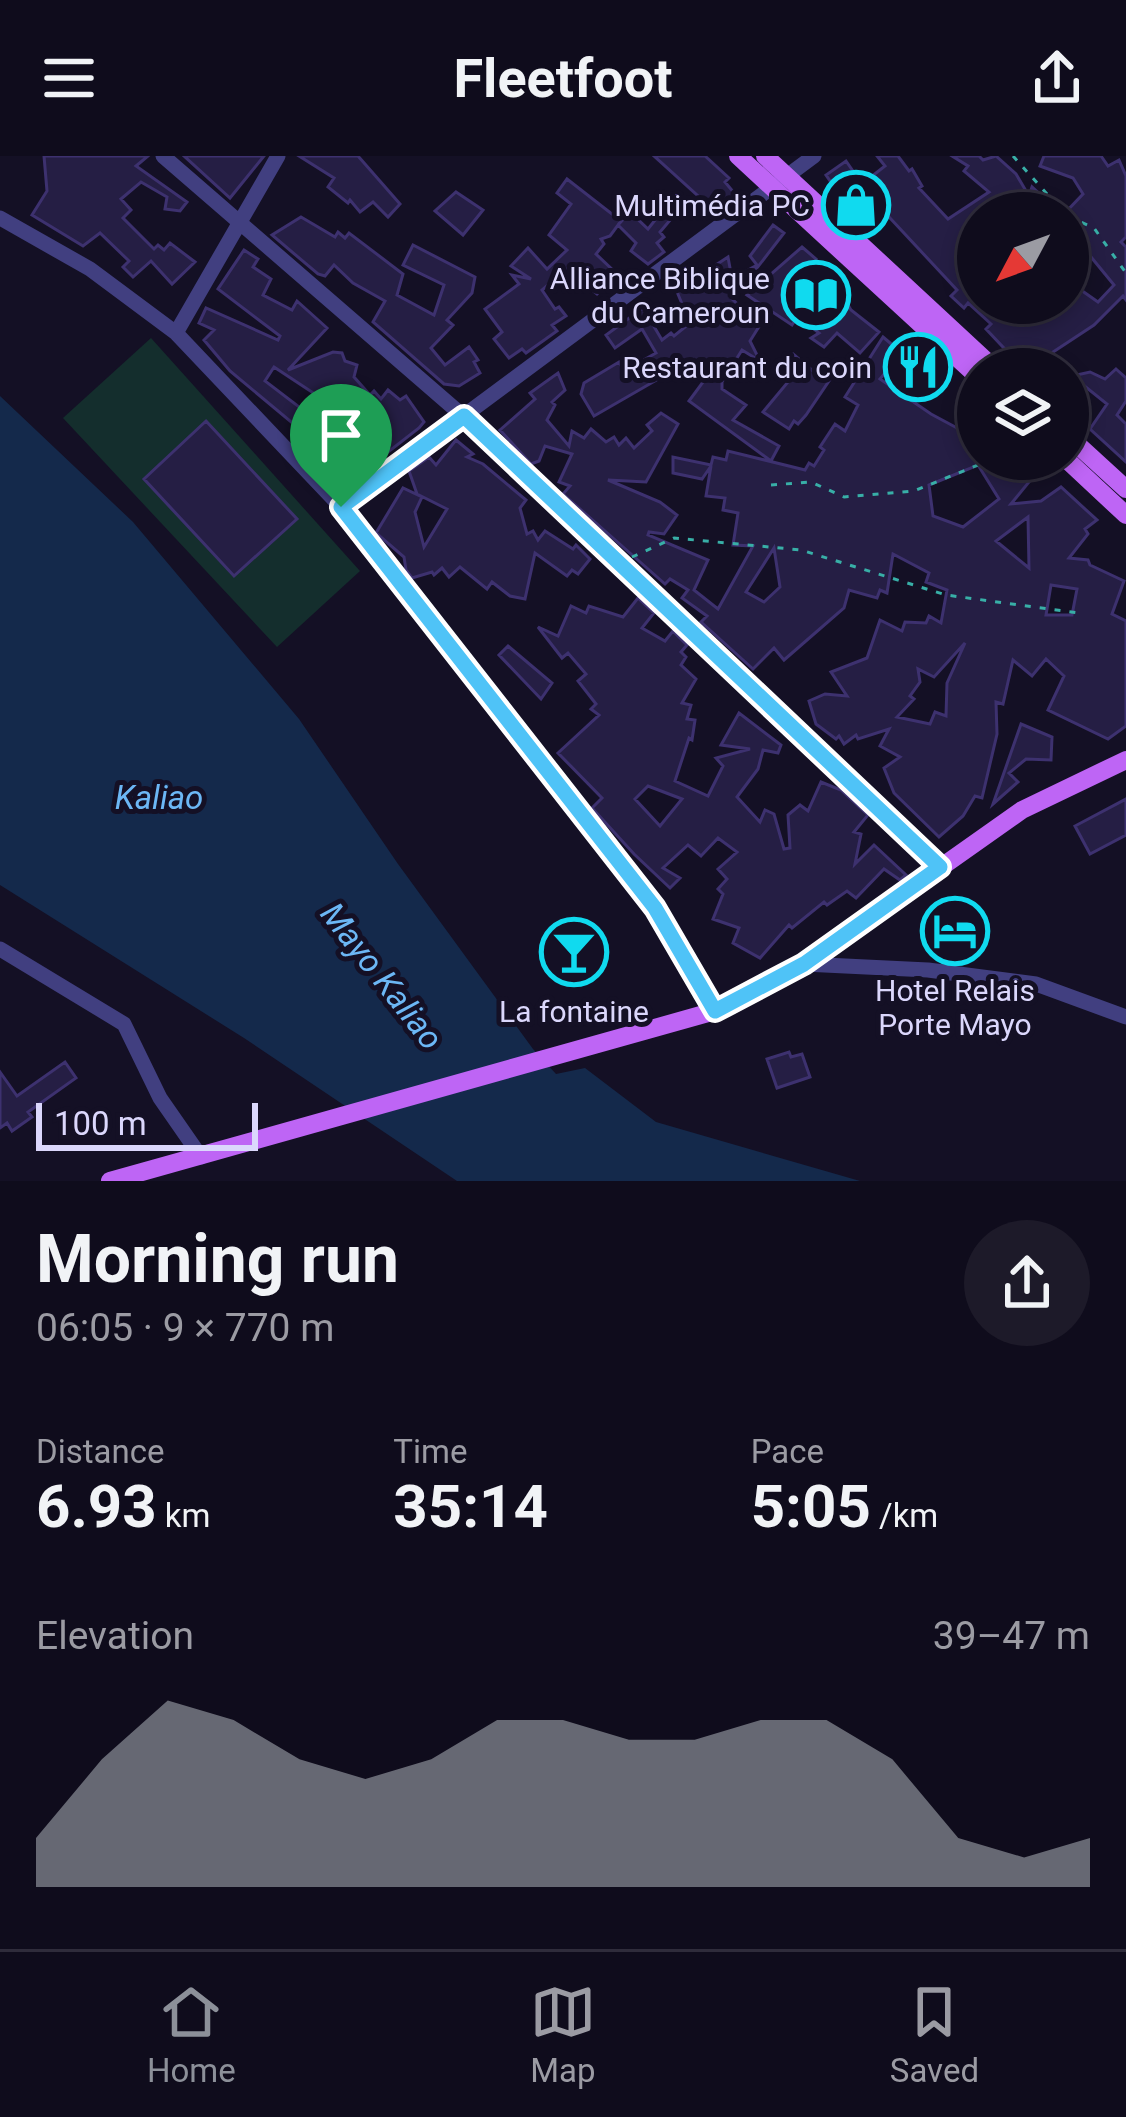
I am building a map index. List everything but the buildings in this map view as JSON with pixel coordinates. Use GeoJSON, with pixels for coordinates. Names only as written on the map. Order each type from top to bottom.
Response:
{"type":"FeatureCollection","features":[{"type":"Feature","properties":{"kind":"main road"},"geometry":{"type":"LineString","coordinates":[[738,156],[779,182],[971,348]]}},
{"type":"Feature","properties":{"kind":"main road"},"geometry":{"type":"LineString","coordinates":[[765,156],[779,182],[957,356]]}},
{"type":"Feature","properties":{"kind":"main road"},"geometry":{"type":"LineString","coordinates":[[1089,455],[1126,489]]}},
{"type":"Feature","properties":{"kind":"main road"},"geometry":{"type":"LineString","coordinates":[[1089,480],[1126,514]]}},
{"type":"Feature","properties":{"kind":"main road"},"geometry":{"type":"LineString","coordinates":[[110,1181],[715,1011],[804,964],[1022,810],[1126,760]]}},
{"type":"Feature","properties":{"kind":"street"},"geometry":{"type":"LineString","coordinates":[[164,156],[464,416],[940,867]]}},
{"type":"Feature","properties":{"kind":"street"},"geometry":{"type":"LineString","coordinates":[[176,332],[278,156]]}},
{"type":"Feature","properties":{"kind":"street"},"geometry":{"type":"LineString","coordinates":[[341,507],[814,156]]}},
{"type":"Feature","properties":{"kind":"street"},"geometry":{"type":"LineString","coordinates":[[0,218],[90,269],[176,332],[341,507],[655,908],[715,1011]]}},
{"type":"Feature","properties":{"kind":"street"},"geometry":{"type":"LineString","coordinates":[[0,949],[124,1024],[160,1098],[201,1156]]}},
{"type":"Feature","properties":{"kind":"street"},"geometry":{"type":"LineString","coordinates":[[804,964],[928,970],[1036,984],[1126,1017]]}},
{"type":"Feature","properties":{"kind":"path"},"geometry":{"type":"LineString","coordinates":[[1013,156],[1045,192]]}},
{"type":"Feature","properties":{"kind":"path"},"geometry":{"type":"LineString","coordinates":[[1089,226],[1126,273]]}},
{"type":"Feature","properties":{"kind":"path"},"geometry":{"type":"LineString","coordinates":[[771,485],[811,482],[844,497],[914,491],[957,473]]}},
{"type":"Feature","properties":{"kind":"path"},"geometry":{"type":"LineString","coordinates":[[620,564],[674,538],[801,550],[946,595],[1079,613]]}},
{"type":"Feature","properties":{"kind":"green space"},"geometry":{"type":"Polygon","coordinates":[[[151,338],[360,571],[277,647],[63,418],[151,338]]]}},
{"type":"Feature","properties":{"kind":"water","name":"Kaliao"},"geometry":{"type":"Polygon","coordinates":[[[0,396],[133,522],[299,719],[398,864],[556,1074],[585,1068],[656,1122],[860,1181],[457,1181],[244,1038],[0,885],[0,396]]]}},
{"type":"Feature","properties":{"kind":"place","name":"Multimédia PC"},"geometry":{"type":"Point","coordinates":[856,205]}},
{"type":"Feature","properties":{"kind":"place","name":"Alliance Biblique du Cameroun"},"geometry":{"type":"Point","coordinates":[816,295]}},
{"type":"Feature","properties":{"kind":"place","name":"Restaurant du coin"},"geometry":{"type":"Point","coordinates":[918,367]}},
{"type":"Feature","properties":{"kind":"place","name":"Hotel Relais Porte Mayo"},"geometry":{"type":"Point","coordinates":[955,931]}},
{"type":"Feature","properties":{"kind":"place","name":"La fontaine"},"geometry":{"type":"Point","coordinates":[574,952]}},
{"type":"Feature","properties":{"kind":"route"},"geometry":{"type":"LineString","coordinates":[[464,416],[940,867],[804,964],[715,1011],[655,908],[341,507],[464,416]]}},
{"type":"Feature","properties":{"kind":"water label","name":"Mayo Kaliao"},"geometry":{"type":"Point","coordinates":[382,976]}}]}
